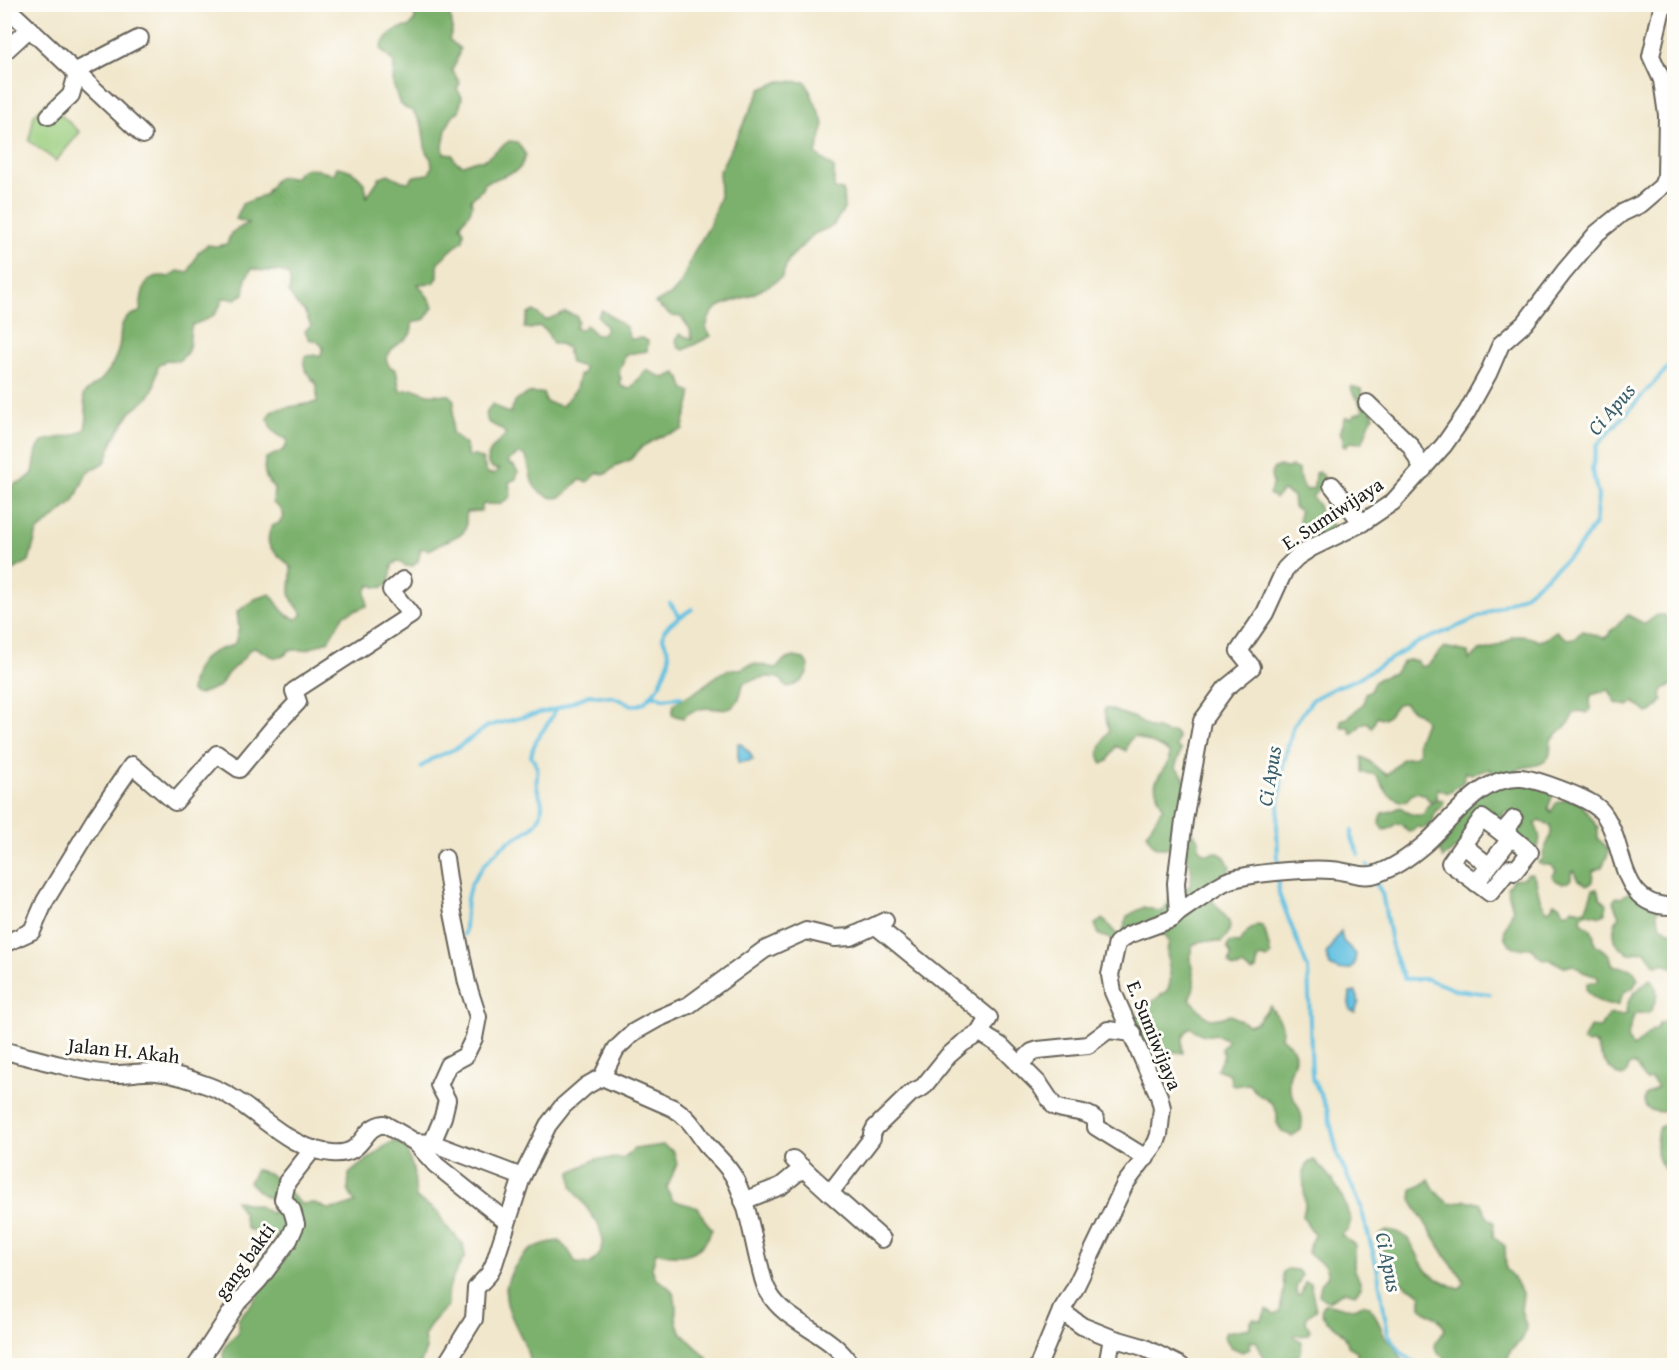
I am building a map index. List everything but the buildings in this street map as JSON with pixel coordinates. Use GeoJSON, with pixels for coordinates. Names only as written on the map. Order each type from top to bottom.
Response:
{"type":"FeatureCollection","features":[{"type":"Feature","properties":{"kind":"street","name":"E. Sumiwijaya"},"geometry":{"type":"LineString","coordinates":[[1038,1365],[1061,1311],[1074,1290],[1125,1184],[1146,1158],[1159,1135],[1161,1108],[1159,1096],[1113,992],[1110,975],[1117,943],[1128,935],[1172,919],[1178,913],[1176,883],[1184,820],[1203,721],[1226,688],[1252,668],[1239,651],[1265,613],[1285,569],[1311,548],[1362,523],[1394,502],[1444,445],[1467,412],[1501,344],[1525,323],[1597,233],[1622,213],[1641,204],[1662,186],[1666,176],[1666,105],[1662,80],[1651,56],[1663,4]]}},
{"type":"Feature","properties":{"kind":"street"},"geometry":{"type":"LineString","coordinates":[[4,5],[143,135]]}},
{"type":"Feature","properties":{"kind":"street"},"geometry":{"type":"LineString","coordinates":[[4,52],[29,29]]}},
{"type":"Feature","properties":{"kind":"street"},"geometry":{"type":"LineString","coordinates":[[49,116],[71,95],[76,73],[140,38]]}},
{"type":"Feature","properties":{"kind":"street"},"geometry":{"type":"LineString","coordinates":[[1367,403],[1410,445],[1423,470]]}},
{"type":"Feature","properties":{"kind":"street"},"geometry":{"type":"LineString","coordinates":[[1332,485],[1362,523]]}},
{"type":"Feature","properties":{"kind":"street"},"geometry":{"type":"LineString","coordinates":[[4,944],[32,931],[45,901],[95,819],[132,765],[175,801],[217,754],[239,769],[298,702],[294,691],[411,615],[391,590],[403,580]]}},
{"type":"Feature","properties":{"kind":"street"},"geometry":{"type":"LineString","coordinates":[[1178,913],[1225,882],[1246,875],[1330,870],[1372,876],[1404,860],[1481,791],[1494,783],[1521,778],[1537,781],[1576,795],[1602,811],[1613,831],[1629,882],[1635,890],[1659,905],[1674,906]]}},
{"type":"Feature","properties":{"kind":"street"},"geometry":{"type":"LineString","coordinates":[[1463,846],[1498,864],[1514,872],[1530,852],[1512,837],[1506,836],[1482,818],[1450,862],[1490,893],[1498,864],[1506,836],[1514,819]]}},
{"type":"Feature","properties":{"kind":"street"},"geometry":{"type":"LineString","coordinates":[[445,858],[453,913],[478,1017],[474,1038],[465,1056],[448,1065],[439,1085],[447,1100],[443,1118],[423,1142],[436,1165],[507,1222]]}},
{"type":"Feature","properties":{"kind":"street"},"geometry":{"type":"LineString","coordinates":[[444,1365],[474,1319],[476,1288],[489,1274],[522,1177],[548,1125],[569,1100],[602,1077],[616,1049],[634,1032],[657,1018],[689,1005],[764,950],[806,931],[835,938],[851,937],[881,924],[989,1018],[980,1034],[963,1043],[948,1056],[923,1087],[911,1094],[875,1128],[872,1138],[830,1193]]}},
{"type":"Feature","properties":{"kind":"street"},"geometry":{"type":"LineString","coordinates":[[1019,1065],[1032,1052],[1088,1045],[1108,1030],[1133,1033]]}},
{"type":"Feature","properties":{"kind":"street"},"geometry":{"type":"LineString","coordinates":[[980,1034],[1001,1046],[1041,1085],[1054,1106],[1088,1114],[1096,1120],[1096,1127],[1146,1158]]}},
{"type":"Feature","properties":{"kind":"street","name":"Jalan H. Akah"},"geometry":{"type":"LineString","coordinates":[[4,1050],[96,1072],[119,1074],[156,1072],[190,1079],[223,1091],[280,1132],[313,1149],[332,1153],[350,1151],[356,1149],[372,1128],[380,1124],[388,1125],[423,1142],[522,1177]]}},
{"type":"Feature","properties":{"kind":"street"},"geometry":{"type":"LineString","coordinates":[[602,1077],[683,1113],[692,1121],[710,1149],[729,1168],[739,1187],[768,1293],[781,1307],[829,1342],[851,1365]]}},
{"type":"Feature","properties":{"kind":"street","name":"gang bakti"},"geometry":{"type":"LineString","coordinates":[[196,1365],[238,1302],[259,1280],[289,1240],[296,1224],[292,1210],[283,1199],[287,1182],[313,1149]]}},
{"type":"Feature","properties":{"kind":"street"},"geometry":{"type":"LineString","coordinates":[[743,1201],[781,1186],[798,1163],[882,1239]]}},
{"type":"Feature","properties":{"kind":"street"},"geometry":{"type":"LineString","coordinates":[[1061,1311],[1082,1326],[1143,1347],[1181,1365]]}},
{"type":"Feature","properties":{"kind":"street"},"geometry":{"type":"LineString","coordinates":[[1107,1365],[1112,1338]]}},
{"type":"Feature","properties":{"kind":"green space"},"geometry":{"type":"Polygon","coordinates":[[[412,5],[425,5],[427,10],[441,7],[445,10],[452,21],[449,39],[460,49],[452,70],[460,83],[457,89],[462,97],[459,111],[453,115],[446,129],[444,153],[452,154],[455,161],[463,165],[484,160],[509,141],[517,142],[526,155],[520,168],[485,183],[483,189],[471,199],[471,210],[460,225],[464,231],[463,240],[438,262],[438,277],[434,283],[418,284],[433,307],[425,319],[412,323],[409,335],[394,347],[386,359],[389,366],[396,370],[400,391],[414,389],[428,394],[450,395],[454,401],[452,433],[467,448],[467,456],[482,459],[487,473],[494,474],[499,469],[494,469],[488,464],[489,454],[506,434],[488,422],[487,412],[491,406],[493,404],[510,413],[516,400],[529,393],[543,393],[546,402],[562,406],[576,389],[579,375],[583,374],[584,367],[570,363],[567,348],[560,344],[553,344],[546,330],[539,326],[531,329],[524,328],[528,314],[534,311],[546,320],[565,312],[577,316],[578,322],[575,328],[581,330],[586,325],[596,335],[602,334],[607,329],[598,316],[602,310],[626,327],[630,339],[642,338],[648,341],[647,351],[626,354],[619,372],[621,379],[619,382],[623,387],[630,389],[646,370],[664,378],[676,373],[685,390],[691,392],[683,430],[662,436],[643,446],[630,460],[617,465],[606,474],[598,473],[587,482],[580,480],[564,495],[556,498],[536,488],[531,479],[525,455],[518,454],[507,462],[518,472],[516,479],[509,482],[511,496],[499,504],[483,504],[481,511],[466,512],[466,527],[463,533],[429,550],[421,548],[418,561],[413,566],[405,566],[398,561],[392,565],[388,584],[381,588],[370,585],[366,591],[367,606],[344,615],[328,641],[306,650],[289,650],[282,657],[273,657],[255,647],[249,650],[227,674],[220,686],[198,695],[191,692],[195,672],[201,661],[211,653],[235,643],[239,628],[237,612],[255,599],[270,594],[288,615],[297,619],[303,614],[291,596],[291,568],[273,550],[268,541],[272,526],[284,517],[281,509],[273,503],[274,488],[268,482],[264,471],[266,458],[286,447],[287,439],[273,430],[268,416],[273,410],[317,402],[317,385],[306,372],[304,361],[305,356],[321,355],[323,347],[317,341],[309,339],[305,331],[311,326],[304,311],[289,293],[289,276],[279,271],[252,268],[246,278],[244,294],[235,299],[223,298],[212,317],[192,325],[187,352],[178,361],[166,360],[158,366],[154,388],[147,399],[130,413],[113,440],[106,461],[87,473],[74,501],[37,532],[29,561],[10,572],[5,570],[5,495],[14,484],[24,481],[33,473],[37,450],[43,441],[70,436],[85,429],[87,417],[83,395],[101,380],[112,366],[119,349],[122,324],[131,315],[140,312],[141,297],[149,280],[154,277],[169,277],[178,271],[188,273],[198,253],[207,245],[227,244],[231,233],[248,223],[236,219],[242,204],[265,195],[275,179],[294,178],[308,168],[334,174],[337,167],[343,168],[354,173],[363,181],[366,198],[380,177],[388,174],[409,182],[414,176],[429,174],[432,167],[431,159],[426,152],[422,125],[413,111],[405,108],[399,102],[393,84],[394,63],[381,49],[384,40],[391,34],[408,27],[415,20],[412,5]]]}},
{"type":"Feature","properties":{"kind":"green space"},"geometry":{"type":"Polygon","coordinates":[[[780,81],[806,82],[824,124],[816,154],[834,168],[834,189],[843,190],[844,209],[833,226],[814,234],[789,259],[782,277],[753,294],[714,310],[706,329],[711,336],[684,350],[679,348],[676,341],[679,334],[692,339],[690,329],[681,317],[672,316],[655,303],[672,294],[680,285],[695,250],[709,227],[720,196],[719,172],[761,89],[780,81]]]}},
{"type":"Feature","properties":{"kind":"green space"},"geometry":{"type":"Polygon","coordinates":[[[47,102],[80,132],[56,161],[29,141],[34,115],[47,102]]]}},
{"type":"Feature","properties":{"kind":"green space"},"geometry":{"type":"Polygon","coordinates":[[[1351,386],[1361,389],[1374,416],[1361,443],[1349,442],[1346,447],[1343,446],[1340,432],[1345,419],[1346,417],[1352,418],[1363,411],[1351,386]]]}},
{"type":"Feature","properties":{"kind":"green space"},"geometry":{"type":"Polygon","coordinates":[[[1279,466],[1299,470],[1300,481],[1307,490],[1314,488],[1315,473],[1323,475],[1326,481],[1312,497],[1318,504],[1320,513],[1328,513],[1329,522],[1336,530],[1315,541],[1306,537],[1301,530],[1300,511],[1294,507],[1293,496],[1283,491],[1275,498],[1269,494],[1273,484],[1271,476],[1273,469],[1279,466]]]}},
{"type":"Feature","properties":{"kind":"green space"},"geometry":{"type":"Polygon","coordinates":[[[1628,615],[1645,624],[1657,615],[1665,615],[1670,627],[1674,626],[1674,684],[1663,689],[1661,695],[1663,700],[1653,711],[1647,713],[1634,702],[1628,706],[1616,703],[1609,690],[1591,695],[1591,708],[1587,713],[1579,711],[1573,714],[1571,721],[1551,740],[1550,754],[1544,762],[1515,771],[1557,792],[1552,797],[1548,808],[1551,812],[1556,803],[1566,799],[1580,802],[1598,828],[1598,839],[1609,852],[1602,867],[1593,871],[1592,883],[1587,885],[1579,880],[1573,871],[1568,882],[1561,883],[1555,880],[1552,876],[1556,871],[1552,866],[1538,862],[1543,859],[1551,831],[1550,825],[1539,820],[1535,824],[1540,840],[1535,850],[1512,837],[1512,814],[1507,811],[1503,813],[1504,823],[1490,824],[1443,858],[1440,851],[1433,849],[1432,846],[1453,826],[1454,828],[1454,822],[1492,780],[1491,769],[1472,774],[1465,772],[1463,782],[1448,793],[1437,788],[1436,798],[1430,802],[1425,795],[1417,792],[1407,801],[1401,802],[1388,794],[1376,775],[1362,772],[1362,757],[1387,775],[1402,759],[1416,756],[1419,750],[1417,743],[1425,721],[1404,703],[1397,704],[1384,719],[1377,716],[1372,728],[1367,722],[1361,724],[1351,734],[1349,727],[1341,727],[1341,720],[1348,718],[1364,703],[1365,693],[1371,690],[1374,683],[1379,678],[1396,671],[1404,661],[1417,661],[1421,667],[1425,666],[1444,647],[1468,652],[1469,660],[1479,651],[1495,647],[1511,637],[1525,636],[1538,641],[1556,631],[1567,639],[1574,638],[1583,631],[1604,638],[1610,635],[1611,631],[1628,615]]]}},
{"type":"Feature","properties":{"kind":"green space"},"geometry":{"type":"Polygon","coordinates":[[[794,657],[804,659],[809,666],[804,678],[795,685],[786,687],[781,680],[776,678],[755,679],[743,684],[734,706],[727,709],[703,708],[683,718],[672,715],[674,704],[728,670],[741,669],[751,664],[777,668],[784,660],[794,657]]]}},
{"type":"Feature","properties":{"kind":"green space"},"geometry":{"type":"Polygon","coordinates":[[[1106,708],[1135,718],[1150,728],[1167,733],[1174,732],[1178,737],[1176,746],[1181,750],[1175,768],[1185,779],[1187,786],[1186,826],[1199,839],[1199,849],[1206,854],[1217,852],[1225,857],[1230,866],[1227,874],[1209,895],[1227,918],[1230,929],[1221,942],[1201,941],[1192,946],[1194,985],[1189,998],[1206,1017],[1214,1019],[1231,1015],[1248,1025],[1257,1022],[1270,1006],[1281,1023],[1281,1037],[1292,1047],[1295,1055],[1289,1084],[1292,1096],[1300,1110],[1302,1122],[1301,1130],[1292,1136],[1282,1132],[1272,1103],[1248,1084],[1234,1086],[1231,1084],[1230,1074],[1217,1069],[1224,1055],[1221,1049],[1228,1040],[1214,1034],[1201,1034],[1190,1027],[1183,1039],[1183,1053],[1143,1048],[1139,1039],[1135,1025],[1138,1014],[1166,991],[1170,984],[1167,953],[1169,942],[1163,932],[1151,930],[1119,942],[1099,935],[1095,924],[1103,919],[1121,939],[1127,916],[1144,907],[1162,912],[1168,903],[1171,891],[1189,887],[1191,871],[1189,861],[1180,847],[1156,847],[1147,833],[1163,807],[1155,786],[1169,761],[1169,753],[1135,736],[1129,741],[1126,751],[1116,746],[1108,761],[1102,764],[1099,751],[1109,730],[1104,711],[1106,708]]]}},
{"type":"Feature","properties":{"kind":"green space"},"geometry":{"type":"Polygon","coordinates":[[[1438,799],[1443,800],[1443,806],[1435,811],[1433,822],[1425,828],[1416,827],[1413,831],[1408,832],[1403,825],[1397,823],[1384,830],[1379,822],[1382,813],[1400,807],[1414,815],[1424,814],[1427,806],[1438,799]]]}},
{"type":"Feature","properties":{"kind":"green space"},"geometry":{"type":"Polygon","coordinates":[[[1527,874],[1532,874],[1535,878],[1541,902],[1548,911],[1555,903],[1564,912],[1569,912],[1572,908],[1586,909],[1593,889],[1597,889],[1600,898],[1607,904],[1605,914],[1601,916],[1585,912],[1581,921],[1593,933],[1595,944],[1610,955],[1612,964],[1615,967],[1632,970],[1638,980],[1633,988],[1624,992],[1618,1005],[1600,1002],[1586,989],[1588,983],[1598,982],[1598,977],[1583,972],[1574,965],[1564,967],[1549,959],[1545,960],[1529,947],[1519,949],[1507,941],[1504,932],[1513,910],[1507,888],[1513,879],[1523,878],[1527,874]]]}},
{"type":"Feature","properties":{"kind":"green space"},"geometry":{"type":"Polygon","coordinates":[[[1629,892],[1659,909],[1656,913],[1661,925],[1670,932],[1674,929],[1674,969],[1665,964],[1655,965],[1645,951],[1629,954],[1616,943],[1614,929],[1619,916],[1613,902],[1616,897],[1621,898],[1629,892]]]}},
{"type":"Feature","properties":{"kind":"green space"},"geometry":{"type":"Polygon","coordinates":[[[1257,925],[1262,926],[1265,930],[1271,956],[1267,959],[1262,957],[1258,959],[1256,970],[1252,972],[1242,966],[1232,967],[1229,964],[1231,955],[1227,947],[1230,942],[1239,943],[1248,931],[1257,925]]]}},
{"type":"Feature","properties":{"kind":"green space"},"geometry":{"type":"Polygon","coordinates":[[[1650,979],[1657,991],[1654,1004],[1649,1013],[1634,1015],[1627,1039],[1633,1047],[1657,1028],[1659,1023],[1674,1020],[1674,1051],[1672,1053],[1675,1068],[1671,1077],[1674,1082],[1674,1110],[1669,1111],[1653,1111],[1645,1106],[1645,1095],[1658,1087],[1651,1079],[1646,1080],[1634,1064],[1629,1066],[1626,1075],[1622,1077],[1606,1063],[1597,1045],[1583,1041],[1590,1027],[1600,1028],[1608,1015],[1627,1014],[1626,1009],[1630,999],[1650,979]]]}},
{"type":"Feature","properties":{"kind":"green space"},"geometry":{"type":"Polygon","coordinates":[[[1674,1121],[1674,1179],[1660,1162],[1656,1141],[1660,1127],[1674,1121]]]}},
{"type":"Feature","properties":{"kind":"green space"},"geometry":{"type":"Polygon","coordinates":[[[395,1141],[406,1148],[414,1172],[416,1198],[438,1212],[445,1225],[463,1244],[465,1256],[452,1279],[448,1292],[448,1305],[430,1325],[424,1337],[426,1349],[420,1365],[225,1365],[223,1351],[238,1334],[238,1319],[258,1296],[260,1265],[283,1249],[274,1236],[260,1235],[246,1228],[243,1213],[235,1200],[261,1207],[272,1214],[273,1200],[260,1193],[249,1182],[256,1170],[270,1174],[301,1204],[315,1203],[327,1209],[340,1208],[355,1203],[348,1190],[349,1174],[395,1141]]]}},
{"type":"Feature","properties":{"kind":"green space"},"geometry":{"type":"Polygon","coordinates":[[[663,1145],[674,1152],[677,1164],[667,1188],[672,1200],[699,1208],[712,1229],[703,1245],[690,1253],[674,1255],[656,1252],[652,1268],[656,1279],[666,1285],[675,1298],[678,1327],[706,1357],[709,1365],[530,1365],[527,1351],[507,1304],[508,1279],[516,1265],[534,1248],[559,1241],[576,1263],[590,1264],[600,1254],[603,1239],[598,1224],[572,1187],[571,1172],[596,1159],[623,1158],[634,1149],[663,1145]]]}},
{"type":"Feature","properties":{"kind":"green space"},"geometry":{"type":"Polygon","coordinates":[[[1314,1160],[1331,1179],[1345,1203],[1351,1220],[1348,1229],[1341,1235],[1355,1245],[1354,1267],[1361,1287],[1355,1294],[1345,1291],[1328,1301],[1319,1295],[1321,1284],[1328,1276],[1325,1266],[1308,1253],[1315,1234],[1303,1216],[1305,1206],[1303,1173],[1306,1164],[1314,1160]]]}},
{"type":"Feature","properties":{"kind":"green space"},"geometry":{"type":"Polygon","coordinates":[[[1429,1179],[1438,1194],[1452,1204],[1466,1200],[1481,1204],[1488,1218],[1494,1222],[1493,1237],[1505,1246],[1506,1269],[1516,1281],[1523,1295],[1521,1310],[1526,1325],[1522,1340],[1508,1356],[1510,1365],[1459,1365],[1441,1355],[1435,1347],[1436,1341],[1445,1330],[1443,1325],[1421,1307],[1421,1295],[1396,1279],[1380,1243],[1378,1238],[1384,1232],[1400,1233],[1410,1241],[1428,1273],[1459,1289],[1464,1283],[1411,1200],[1412,1189],[1429,1179]]]}},
{"type":"Feature","properties":{"kind":"green space"},"geometry":{"type":"Polygon","coordinates":[[[1287,1269],[1297,1270],[1302,1275],[1296,1288],[1297,1295],[1301,1294],[1305,1282],[1310,1283],[1316,1310],[1307,1317],[1306,1322],[1310,1330],[1308,1334],[1303,1336],[1295,1334],[1294,1336],[1301,1341],[1301,1353],[1289,1357],[1279,1365],[1268,1365],[1257,1342],[1251,1341],[1250,1349],[1242,1352],[1231,1347],[1224,1337],[1226,1332],[1250,1328],[1253,1319],[1262,1320],[1266,1309],[1275,1314],[1280,1311],[1284,1289],[1283,1272],[1287,1269]]]}},
{"type":"Feature","properties":{"kind":"green space"},"geometry":{"type":"Polygon","coordinates":[[[1325,1304],[1347,1308],[1363,1304],[1367,1306],[1376,1317],[1385,1336],[1407,1365],[1353,1365],[1357,1361],[1357,1351],[1348,1346],[1341,1333],[1325,1319],[1322,1310],[1325,1304]]]}},
{"type":"Feature","properties":{"kind":"water"},"geometry":{"type":"Polygon","coordinates":[[[738,743],[750,753],[753,760],[738,763],[738,743]]]}},
{"type":"Feature","properties":{"kind":"water"},"geometry":{"type":"Polygon","coordinates":[[[1341,931],[1343,941],[1356,954],[1354,966],[1351,969],[1338,970],[1330,966],[1326,954],[1341,931]]]}},
{"type":"Feature","properties":{"kind":"water"},"geometry":{"type":"Polygon","coordinates":[[[1356,992],[1359,1002],[1355,1012],[1351,1011],[1349,1004],[1350,993],[1356,992]]]}},
{"type":"Feature","properties":{"kind":"waterway","name":"Ci Apus"},"geometry":{"type":"LineString","coordinates":[[1278,867],[1277,824],[1283,765],[1294,725],[1313,699],[1355,680],[1419,642],[1464,624],[1526,594],[1577,550],[1595,524],[1598,496],[1592,469],[1597,445],[1674,361]]}},
{"type":"Feature","properties":{"kind":"waterway"},"geometry":{"type":"LineString","coordinates":[[670,603],[680,617]]}},
{"type":"Feature","properties":{"kind":"waterway"},"geometry":{"type":"LineString","coordinates":[[421,767],[432,759],[457,748],[488,726],[556,709],[589,695],[613,697],[632,705],[644,703],[659,686],[669,661],[669,653],[663,638],[664,631],[671,623],[692,609]]}},
{"type":"Feature","properties":{"kind":"waterway"},"geometry":{"type":"LineString","coordinates":[[653,696],[660,696],[662,699],[681,697]]}},
{"type":"Feature","properties":{"kind":"waterway"},"geometry":{"type":"LineString","coordinates":[[464,935],[468,894],[476,876],[499,850],[534,826],[541,813],[542,803],[537,783],[537,769],[531,757],[532,750],[556,709]]}},
{"type":"Feature","properties":{"kind":"waterway"},"geometry":{"type":"LineString","coordinates":[[1352,831],[1352,838],[1359,855]]}},
{"type":"Feature","properties":{"kind":"waterway"},"geometry":{"type":"LineString","coordinates":[[1367,865],[1371,871]]}},
{"type":"Feature","properties":{"kind":"waterway","name":"Ci Apus"},"geometry":{"type":"LineString","coordinates":[[1278,875],[1279,894],[1308,969],[1312,1077],[1327,1109],[1338,1156],[1360,1204],[1377,1267],[1388,1334],[1401,1352],[1418,1366]]}},
{"type":"Feature","properties":{"kind":"waterway"},"geometry":{"type":"LineString","coordinates":[[1374,880],[1382,893],[1392,948],[1404,979],[1427,979],[1456,990],[1490,994]]}}]}
